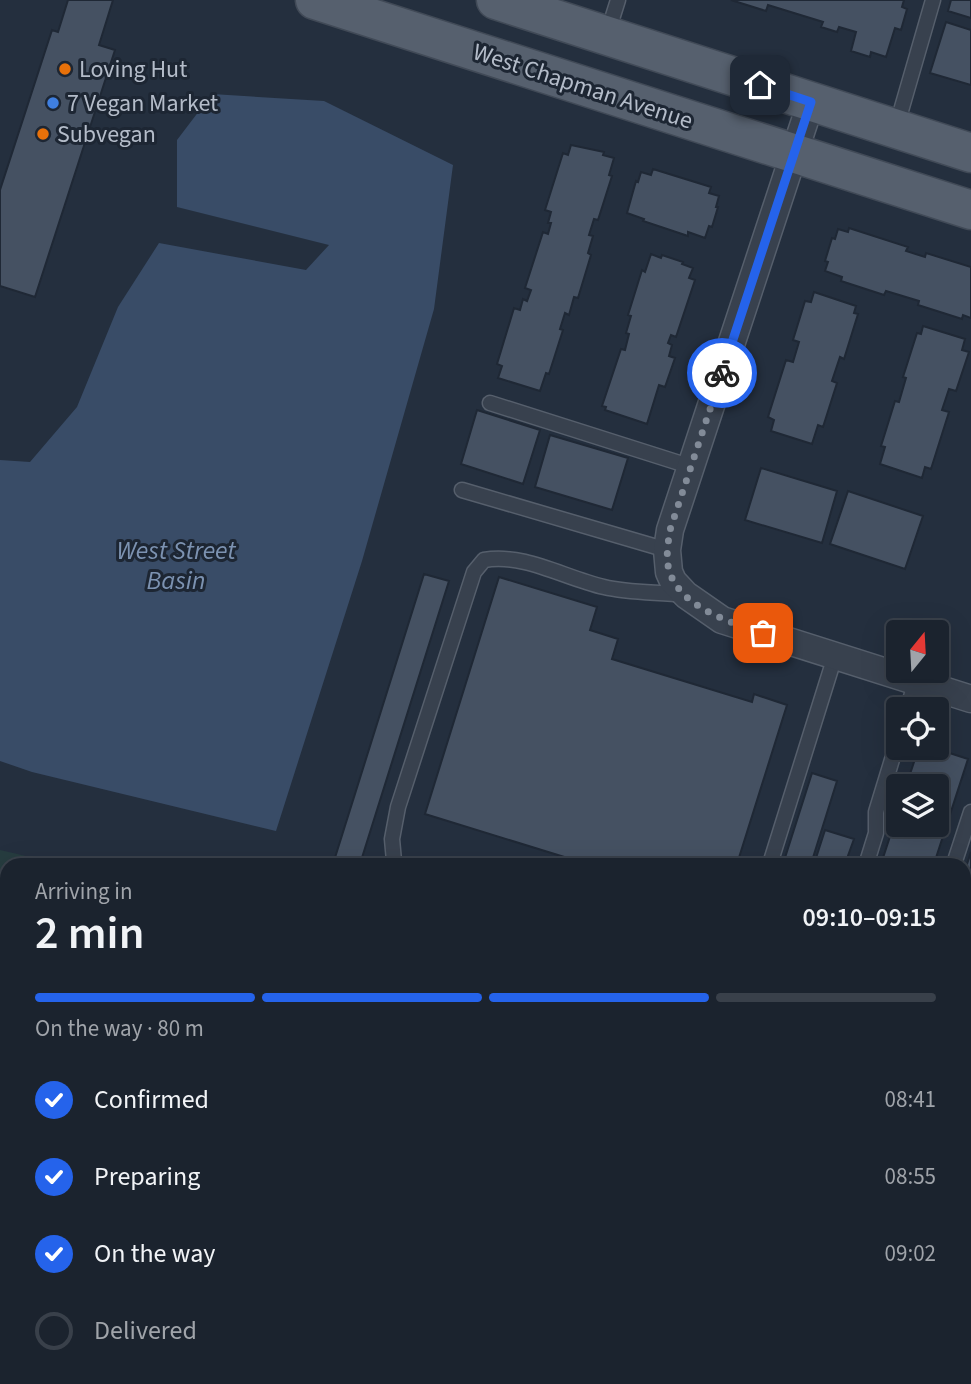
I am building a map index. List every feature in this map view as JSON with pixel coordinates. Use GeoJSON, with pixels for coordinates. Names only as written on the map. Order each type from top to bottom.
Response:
{"type":"FeatureCollection","features":[{"type":"Feature","properties":{"kind":"main road","name":"West Chapman Avenue"},"geometry":{"type":"LineString","coordinates":[[315,0],[390,11],[793,153],[971,210]]}},
{"type":"Feature","properties":{"kind":"main road"},"geometry":{"type":"LineString","coordinates":[[496,0],[612,17],[811,102],[971,153]]}},
{"type":"Feature","properties":{"kind":"street"},"geometry":{"type":"LineString","coordinates":[[811,102],[670,530],[667,550],[669,572],[685,595],[722,620],[886,672]]}},
{"type":"Feature","properties":{"kind":"street"},"geometry":{"type":"LineString","coordinates":[[922,683],[971,699]]}},
{"type":"Feature","properties":{"kind":"lane"},"geometry":{"type":"LineString","coordinates":[[895,129],[933,0]]}},
{"type":"Feature","properties":{"kind":"lane"},"geometry":{"type":"LineString","coordinates":[[490,403],[692,467]]}},
{"type":"Feature","properties":{"kind":"lane"},"geometry":{"type":"LineString","coordinates":[[463,489],[667,550]]}},
{"type":"Feature","properties":{"kind":"lane"},"geometry":{"type":"LineString","coordinates":[[394,858],[392,839],[398,807],[474,572],[484,560],[500,558],[519,561],[605,587],[685,595]]}},
{"type":"Feature","properties":{"kind":"lane"},"geometry":{"type":"LineString","coordinates":[[772,858],[835,656]]}},
{"type":"Feature","properties":{"kind":"lane"},"geometry":{"type":"LineString","coordinates":[[868,858],[876,833],[876,811],[892,760]]}},
{"type":"Feature","properties":{"kind":"lane"},"geometry":{"type":"LineString","coordinates":[[956,858],[971,812]]}},
{"type":"Feature","properties":{"kind":"green space"},"geometry":{"type":"Polygon","coordinates":[[[0,850],[34,858],[0,858],[0,850]]]}},
{"type":"Feature","properties":{"kind":"water","name":"West Street Basin"},"geometry":{"type":"Polygon","coordinates":[[[212,94],[324,101],[453,165],[434,309],[362,561],[276,831],[32,772],[0,761],[0,460],[30,462],[77,407],[118,307],[159,243],[306,270],[329,245],[177,207],[177,140],[212,94]]]}},
{"type":"Feature","properties":{"kind":"building"},"geometry":{"type":"Polygon","coordinates":[[[68,0],[113,0],[99,45],[115,50],[35,297],[0,286],[0,190],[52,30],[58,32],[68,0]]]}},
{"type":"Feature","properties":{"kind":"building"},"geometry":{"type":"Polygon","coordinates":[[[731,0],[904,0],[902,7],[907,9],[901,30],[895,28],[886,57],[871,52],[870,57],[851,51],[856,32],[839,27],[837,32],[821,27],[823,22],[768,5],[766,11],[731,0]]]}},
{"type":"Feature","properties":{"kind":"building"},"geometry":{"type":"Polygon","coordinates":[[[951,0],[971,0],[971,18],[948,11],[951,0]]]}},
{"type":"Feature","properties":{"kind":"building"},"geometry":{"type":"Polygon","coordinates":[[[946,22],[971,30],[971,85],[930,73],[946,22]]]}},
{"type":"Feature","properties":{"kind":"building"},"geometry":{"type":"Polygon","coordinates":[[[571,145],[604,152],[603,155],[614,158],[609,175],[612,176],[598,220],[594,219],[589,235],[593,236],[588,253],[591,255],[578,298],[574,297],[569,315],[565,313],[560,329],[563,330],[549,374],[546,373],[540,391],[498,378],[502,366],[497,364],[514,308],[520,310],[523,299],[527,301],[531,290],[525,288],[543,232],[548,234],[551,223],[548,223],[551,212],[545,210],[563,153],[568,155],[571,145]]]}},
{"type":"Feature","properties":{"kind":"building"},"geometry":{"type":"Polygon","coordinates":[[[653,169],[711,187],[709,193],[719,196],[712,227],[709,226],[705,238],[688,232],[688,236],[627,213],[641,172],[651,175],[653,169]]]}},
{"type":"Feature","properties":{"kind":"building"},"geometry":{"type":"Polygon","coordinates":[[[849,228],[908,247],[906,251],[925,257],[926,253],[971,267],[971,318],[963,315],[962,319],[886,291],[884,295],[841,281],[842,277],[825,271],[832,238],[835,239],[838,229],[848,232],[849,228]]]}},
{"type":"Feature","properties":{"kind":"building"},"geometry":{"type":"Polygon","coordinates":[[[651,254],[683,262],[682,264],[693,268],[689,278],[695,280],[676,337],[671,335],[668,343],[672,345],[669,356],[675,358],[665,387],[659,385],[647,424],[605,410],[606,407],[602,406],[621,349],[625,350],[631,316],[628,315],[642,270],[645,272],[651,254]]]}},
{"type":"Feature","properties":{"kind":"building"},"geometry":{"type":"Polygon","coordinates":[[[814,292],[856,306],[854,313],[858,314],[844,359],[840,357],[832,381],[837,383],[823,427],[818,425],[812,444],[771,431],[774,420],[768,417],[786,360],[793,362],[799,342],[793,340],[805,301],[811,302],[814,292]]]}},
{"type":"Feature","properties":{"kind":"building"},"geometry":{"type":"Polygon","coordinates":[[[923,326],[965,339],[962,350],[969,352],[956,391],[949,389],[942,410],[949,412],[931,469],[925,467],[922,478],[880,464],[885,447],[881,446],[895,401],[899,402],[906,378],[903,377],[917,333],[921,334],[923,326]]]}},
{"type":"Feature","properties":{"kind":"building"},"geometry":{"type":"Polygon","coordinates":[[[477,410],[540,430],[523,484],[461,464],[477,410]]]}},
{"type":"Feature","properties":{"kind":"building"},"geometry":{"type":"Polygon","coordinates":[[[550,435],[628,458],[612,510],[535,487],[550,435]]]}},
{"type":"Feature","properties":{"kind":"building"},"geometry":{"type":"Polygon","coordinates":[[[761,468],[837,491],[822,543],[745,520],[761,468]]]}},
{"type":"Feature","properties":{"kind":"building"},"geometry":{"type":"Polygon","coordinates":[[[848,491],[923,516],[905,569],[830,544],[848,491]]]}},
{"type":"Feature","properties":{"kind":"building"},"geometry":{"type":"Polygon","coordinates":[[[424,574],[449,581],[362,858],[335,858],[424,574]]]}},
{"type":"Feature","properties":{"kind":"building"},"geometry":{"type":"Polygon","coordinates":[[[499,577],[597,607],[590,630],[618,639],[612,659],[752,702],[754,694],[787,705],[739,858],[568,858],[425,814],[499,577]]]}},
{"type":"Feature","properties":{"kind":"building"},"geometry":{"type":"Polygon","coordinates":[[[949,753],[968,759],[949,818],[949,774],[910,774],[915,760],[949,760],[949,753]]]}},
{"type":"Feature","properties":{"kind":"building"},"geometry":{"type":"Polygon","coordinates":[[[812,773],[837,781],[813,858],[785,858],[812,773]]]}},
{"type":"Feature","properties":{"kind":"building"},"geometry":{"type":"Polygon","coordinates":[[[825,830],[854,839],[847,858],[816,858],[825,830]]]}},
{"type":"Feature","properties":{"kind":"building"},"geometry":{"type":"Polygon","coordinates":[[[890,837],[943,837],[936,858],[883,858],[890,837]]]}},
{"type":"Feature","properties":{"kind":"way so far"},"geometry":{"type":"LineString","coordinates":[[722,373],[670,530],[667,562],[673,581],[685,595],[722,620],[763,633]]}},
{"type":"Feature","properties":{"kind":"place","name":"Loving Hut"},"geometry":{"type":"Point","coordinates":[65,69]}},
{"type":"Feature","properties":{"kind":"place","name":"7 Vegan Market"},"geometry":{"type":"Point","coordinates":[53,103]}},
{"type":"Feature","properties":{"kind":"place","name":"Subvegan"},"geometry":{"type":"Point","coordinates":[43,134]}},
{"type":"Feature","properties":{"kind":"route"},"geometry":{"type":"LineString","coordinates":[[722,373],[811,102],[760,85]]}}]}
